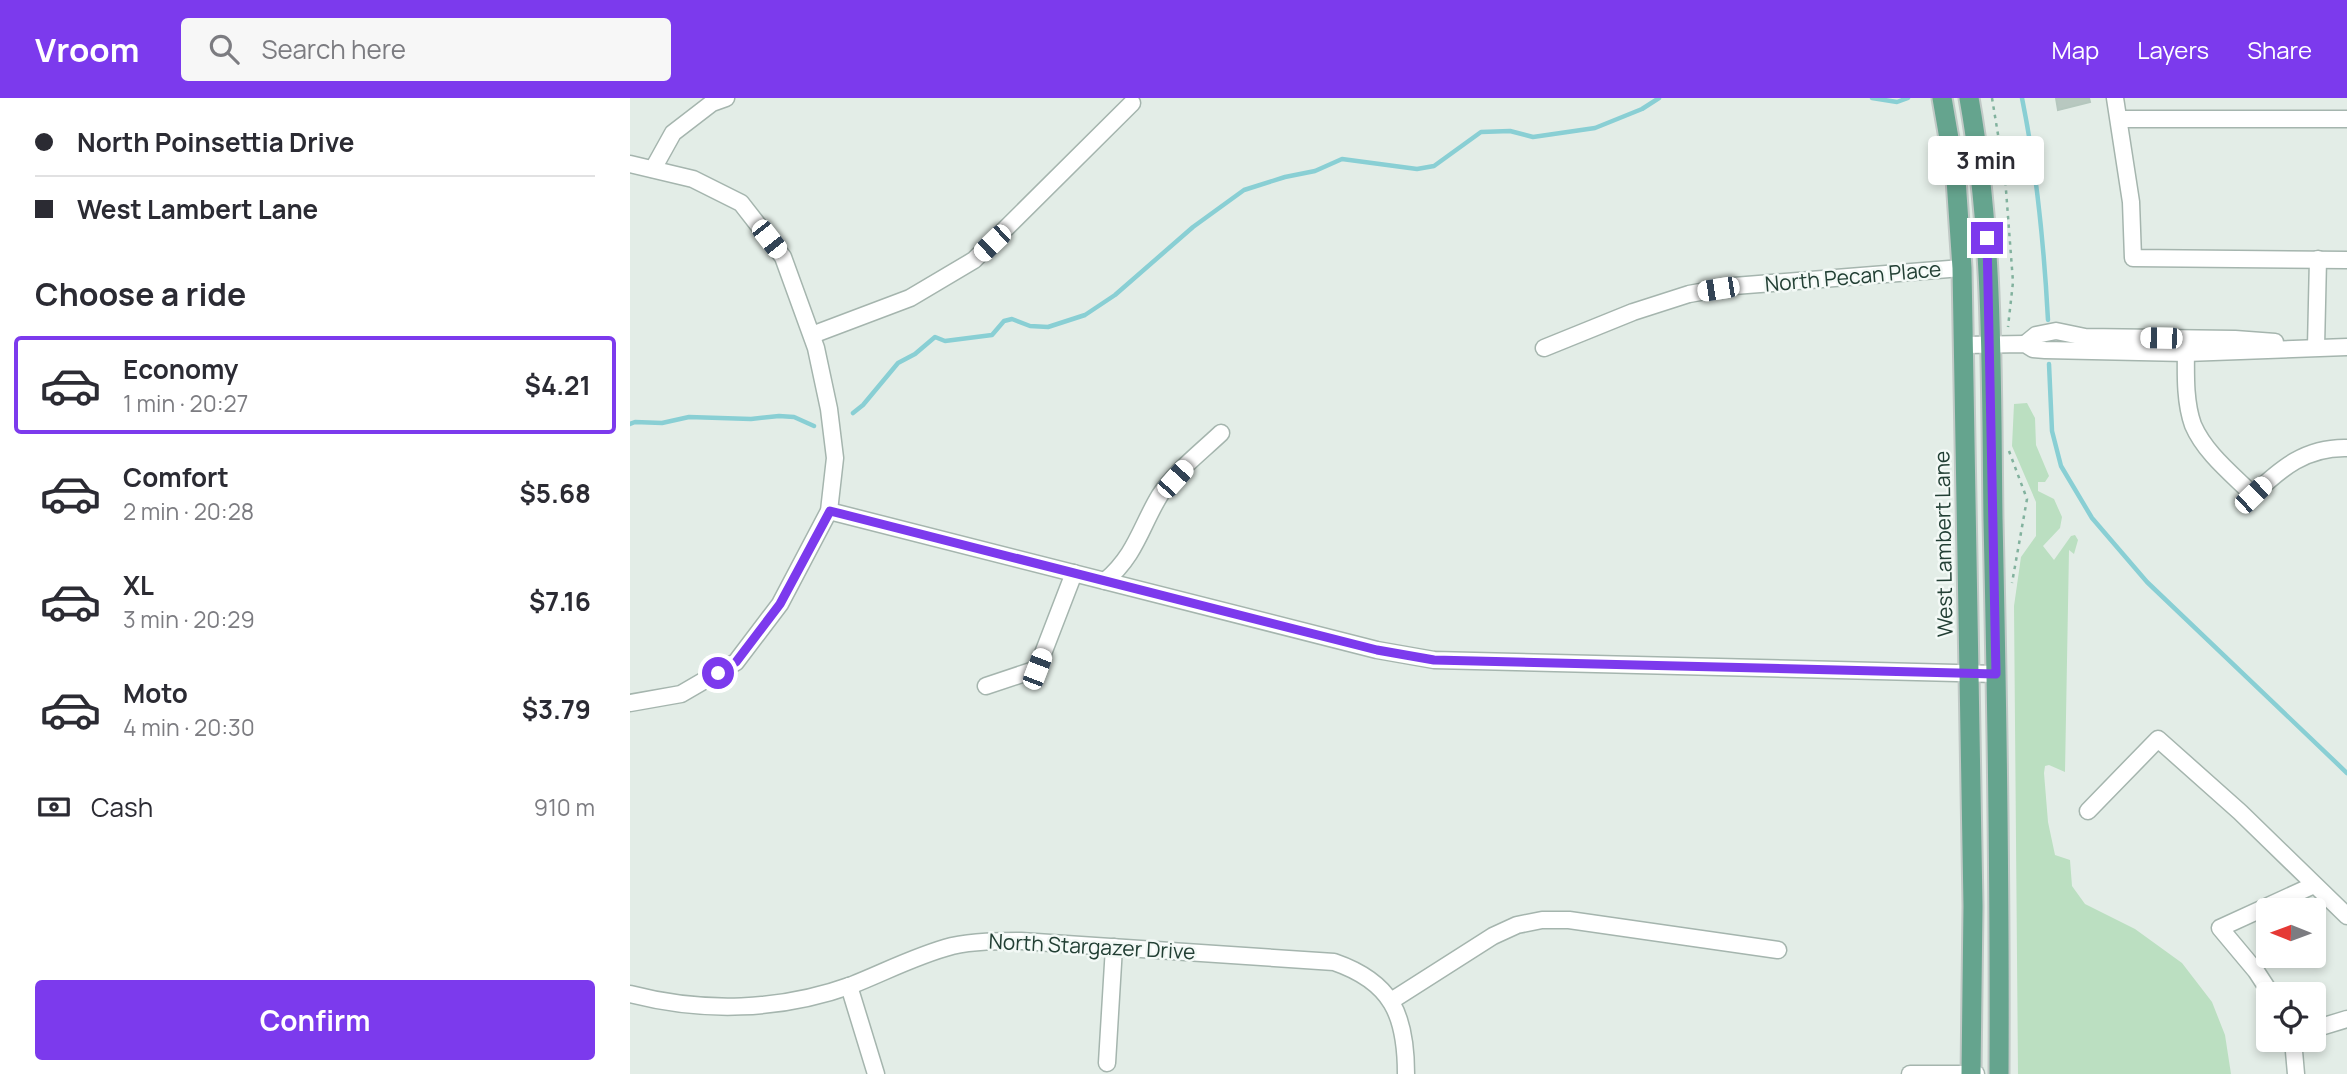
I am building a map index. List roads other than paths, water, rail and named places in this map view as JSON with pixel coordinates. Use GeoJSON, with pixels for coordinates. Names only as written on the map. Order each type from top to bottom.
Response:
{"type":"FeatureCollection","features":[{"type":"Feature","properties":{"kind":"main road","name":"West Lambert Lane"},"geometry":{"type":"LineString","coordinates":[[1942,98],[1955,179],[1962,268],[1973,906],[1973,1074]]}},
{"type":"Feature","properties":{"kind":"main road"},"geometry":{"type":"LineString","coordinates":[[1969,98],[1986,219],[1991,345],[2000,900],[1999,1074]]}},
{"type":"Feature","properties":{"kind":"street"},"geometry":{"type":"LineString","coordinates":[[653,169],[673,133],[712,103],[726,98]]}},
{"type":"Feature","properties":{"kind":"street"},"geometry":{"type":"LineString","coordinates":[[2115,98],[2132,202],[2133,258],[2347,260]]}},
{"type":"Feature","properties":{"kind":"street"},"geometry":{"type":"LineString","coordinates":[[812,335],[910,298],[974,260],[1132,103]]}},
{"type":"Feature","properties":{"kind":"street"},"geometry":{"type":"LineString","coordinates":[[2119,119],[2347,119]]}},
{"type":"Feature","properties":{"kind":"street"},"geometry":{"type":"LineString","coordinates":[[630,163],[693,179],[741,204],[783,257],[812,335],[829,410],[835,458],[830,511],[780,604],[736,662],[681,694],[630,703]]}},
{"type":"Feature","properties":{"kind":"street"},"geometry":{"type":"LineString","coordinates":[[2316,347],[2318,259]]}},
{"type":"Feature","properties":{"kind":"street","name":"North Pecan Place"},"geometry":{"type":"LineString","coordinates":[[1544,348],[1633,312],[1689,294],[1734,286],[1962,268]]}},
{"type":"Feature","properties":{"kind":"street"},"geometry":{"type":"LineString","coordinates":[[1964,345],[2025,344],[2045,350],[2186,346],[2347,347]]}},
{"type":"Feature","properties":{"kind":"street"},"geometry":{"type":"LineString","coordinates":[[2186,346],[2188,403],[2193,425],[2206,446],[2253,495],[2278,470],[2296,458],[2314,451],[2347,447]]}},
{"type":"Feature","properties":{"kind":"street"},"geometry":{"type":"LineString","coordinates":[[1105,581],[1120,568],[1161,495],[1189,463],[1221,433]]}},
{"type":"Feature","properties":{"kind":"street"},"geometry":{"type":"LineString","coordinates":[[830,511],[1377,650],[1434,660],[1996,674]]}},
{"type":"Feature","properties":{"kind":"street"},"geometry":{"type":"LineString","coordinates":[[986,686],[1037,669],[1074,573]]}},
{"type":"Feature","properties":{"kind":"street"},"geometry":{"type":"LineString","coordinates":[[2088,811],[2158,739],[2347,916]]}},
{"type":"Feature","properties":{"kind":"street"},"geometry":{"type":"LineString","coordinates":[[2263,982],[2220,928],[2314,885]]}},
{"type":"Feature","properties":{"kind":"street"},"geometry":{"type":"LineString","coordinates":[[1391,1001],[1493,936],[1517,925],[1542,920],[1569,920],[1778,950]]}},
{"type":"Feature","properties":{"kind":"street","name":"North Stargazer Drive"},"geometry":{"type":"LineString","coordinates":[[630,994],[711,1007],[745,1007],[788,1002],[849,986],[952,946],[984,941],[1021,941],[1334,962],[1356,969],[1372,980],[1391,1001],[1404,1032],[1406,1074]]}},
{"type":"Feature","properties":{"kind":"street"},"geometry":{"type":"LineString","coordinates":[[1107,1063],[1114,947]]}},
{"type":"Feature","properties":{"kind":"street"},"geometry":{"type":"LineString","coordinates":[[849,986],[876,1074]]}},
{"type":"Feature","properties":{"kind":"street"},"geometry":{"type":"LineString","coordinates":[[2326,1025],[2347,1019]]}},
{"type":"Feature","properties":{"kind":"street"},"geometry":{"type":"LineString","coordinates":[[2294,1052],[2296,1074]]}},
{"type":"Feature","properties":{"kind":"street"},"geometry":{"type":"LineString","coordinates":[[1910,1074],[1973,1074]]}},
{"type":"Feature","properties":{"kind":"waterway"},"geometry":{"type":"LineString","coordinates":[[853,413],[898,363],[915,354],[935,337],[945,341],[992,335],[1004,321],[1012,319],[1030,326],[1048,327],[1085,315],[1115,295],[1193,227],[1244,190],[1315,171],[1342,159],[1417,169],[1434,166],[1481,132],[1510,131],[1533,137],[1595,128],[1642,109],[1659,98]]}},
{"type":"Feature","properties":{"kind":"waterway"},"geometry":{"type":"LineString","coordinates":[[1872,98],[1897,102],[1908,98]]}},
{"type":"Feature","properties":{"kind":"waterway"},"geometry":{"type":"LineString","coordinates":[[2022,98],[2039,209],[2048,320]]}},
{"type":"Feature","properties":{"kind":"waterway"},"geometry":{"type":"LineString","coordinates":[[2011,158],[2035,165]]}},
{"type":"Feature","properties":{"kind":"waterway"},"geometry":{"type":"LineString","coordinates":[[2049,364],[2052,431],[2061,466],[2092,518],[2147,582],[2347,773]]}},
{"type":"Feature","properties":{"kind":"waterway"},"geometry":{"type":"LineString","coordinates":[[630,424],[662,423],[689,417],[751,419],[779,416],[794,417],[814,426]]}}]}
